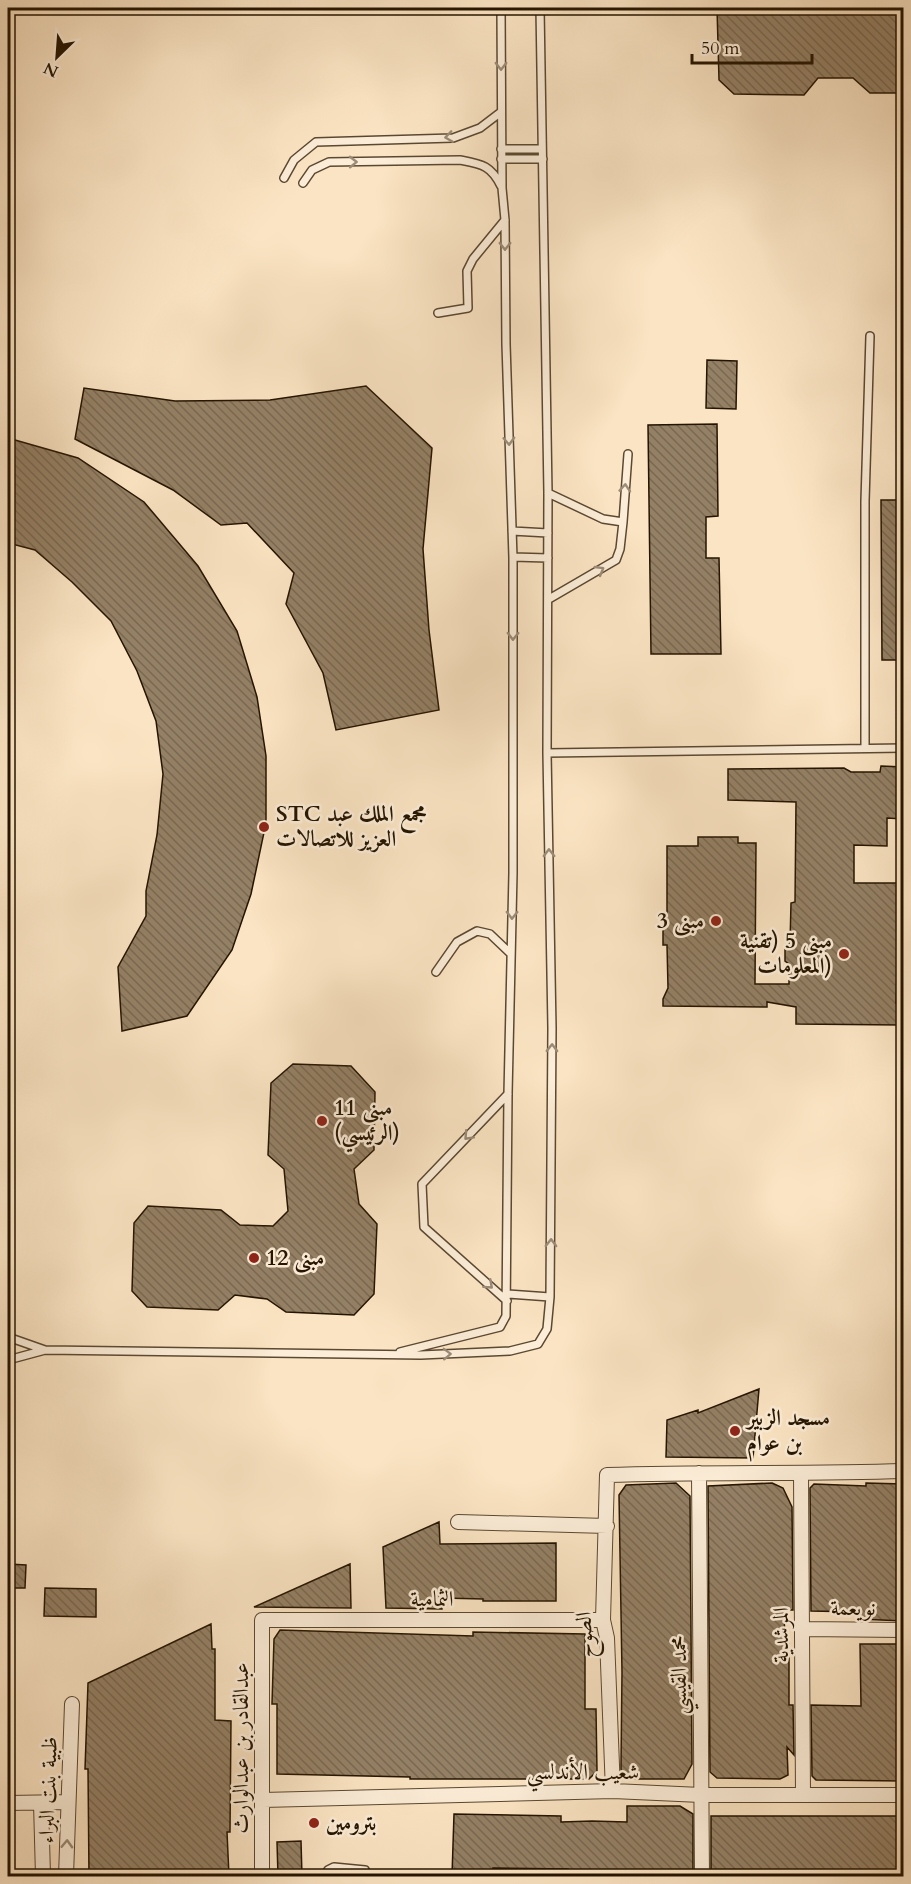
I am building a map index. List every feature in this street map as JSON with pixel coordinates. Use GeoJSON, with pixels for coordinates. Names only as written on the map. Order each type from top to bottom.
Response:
{"type":"FeatureCollection","features":[{"type":"Feature","properties":{"kind":"street"},"geometry":{"type":"LineString","coordinates":[[699,1473],[801,1474],[903,1471]]}},
{"type":"Feature","properties":{"kind":"street","name":"الصوح"},"geometry":{"type":"LineString","coordinates":[[613,1791],[607,1638],[603,1620],[607,1475],[699,1473]]}},
{"type":"Feature","properties":{"kind":"street","name":"محمد القيسي"},"geometry":{"type":"LineString","coordinates":[[699,1473],[702,1876]]}},
{"type":"Feature","properties":{"kind":"street","name":"المرشدية"},"geometry":{"type":"LineString","coordinates":[[801,1474],[803,1795]]}},
{"type":"Feature","properties":{"kind":"street"},"geometry":{"type":"LineString","coordinates":[[458,1522],[607,1526]]}},
{"type":"Feature","properties":{"kind":"street","name":"الثمامية"},"geometry":{"type":"LineString","coordinates":[[262,1620],[603,1620]]}},
{"type":"Feature","properties":{"kind":"street","name":"عبدالقادر بن عبدالوارث"},"geometry":{"type":"LineString","coordinates":[[262,1620],[262,1876]]}},
{"type":"Feature","properties":{"kind":"street","name":"نويعمة"},"geometry":{"type":"LineString","coordinates":[[802,1629],[903,1630]]}},
{"type":"Feature","properties":{"kind":"street","name":"ظبية بنت البراء"},"geometry":{"type":"LineString","coordinates":[[66,1876],[72,1704]]}},
{"type":"Feature","properties":{"kind":"street","name":"شعيب الأندلسي"},"geometry":{"type":"LineString","coordinates":[[263,1800],[613,1791],[700,1795],[903,1795]]}},
{"type":"Feature","properties":{"kind":"street"},"geometry":{"type":"LineString","coordinates":[[8,1803],[41,1803],[68,1807]]}},
{"type":"Feature","properties":{"kind":"street","name":"ظبية بنت البراء"},"geometry":{"type":"LineString","coordinates":[[41,1803],[43,1876]]}},
{"type":"Feature","properties":{"kind":"lane"},"geometry":{"type":"LineString","coordinates":[[389,1354],[500,1327],[506,1316],[513,558],[506,344],[505,220],[501,159],[501,8]]}},
{"type":"Feature","properties":{"kind":"lane"},"geometry":{"type":"LineString","coordinates":[[8,1360],[45,1350],[389,1354],[510,1351],[538,1344],[547,1329],[550,1297],[552,1028],[547,753],[548,493],[540,8]]}},
{"type":"Feature","properties":{"kind":"lane"},"geometry":{"type":"LineString","coordinates":[[284,178],[294,160],[316,142],[453,138],[480,128],[501,112]]}},
{"type":"Feature","properties":{"kind":"lane"},"geometry":{"type":"LineString","coordinates":[[501,149],[542,148]]}},
{"type":"Feature","properties":{"kind":"lane"},"geometry":{"type":"LineString","coordinates":[[501,159],[543,159]]}},
{"type":"Feature","properties":{"kind":"lane"},"geometry":{"type":"LineString","coordinates":[[303,183],[312,170],[329,162],[460,160],[478,163],[494,172],[502,188]]}},
{"type":"Feature","properties":{"kind":"lane"},"geometry":{"type":"LineString","coordinates":[[438,313],[468,308],[467,271],[472,259],[505,220]]}},
{"type":"Feature","properties":{"kind":"lane"},"geometry":{"type":"LineString","coordinates":[[865,748],[865,501],[870,336]]}},
{"type":"Feature","properties":{"kind":"lane"},"geometry":{"type":"LineString","coordinates":[[549,599],[616,560],[620,549],[628,454]]}},
{"type":"Feature","properties":{"kind":"lane"},"geometry":{"type":"LineString","coordinates":[[548,493],[603,519],[623,522]]}},
{"type":"Feature","properties":{"kind":"lane"},"geometry":{"type":"LineString","coordinates":[[512,531],[548,532]]}},
{"type":"Feature","properties":{"kind":"lane"},"geometry":{"type":"LineString","coordinates":[[513,558],[548,558]]}},
{"type":"Feature","properties":{"kind":"lane"},"geometry":{"type":"LineString","coordinates":[[547,753],[903,748]]}},
{"type":"Feature","properties":{"kind":"lane"},"geometry":{"type":"LineString","coordinates":[[436,972],[457,942],[477,931],[490,934],[511,954]]}},
{"type":"Feature","properties":{"kind":"lane"},"geometry":{"type":"LineString","coordinates":[[508,1094],[422,1184],[424,1227],[507,1297],[550,1297]]}},
{"type":"Feature","properties":{"kind":"lane"},"geometry":{"type":"LineString","coordinates":[[8,1337],[45,1350]]}},
{"type":"Feature","properties":{"kind":"lane"},"geometry":{"type":"LineString","coordinates":[[324,1876],[334,1867],[365,1870],[364,1876]]}},
{"type":"Feature","properties":{"kind":"building"},"geometry":{"type":"Polygon","coordinates":[[[717,8],[903,8],[903,93],[870,93],[853,78],[818,78],[804,95],[734,94],[719,80],[717,8]]]}},
{"type":"Feature","properties":{"kind":"building"},"geometry":{"type":"Polygon","coordinates":[[[707,360],[737,361],[736,409],[706,408],[707,360]]]}},
{"type":"Feature","properties":{"kind":"building"},"geometry":{"type":"Polygon","coordinates":[[[366,386],[432,448],[423,549],[429,630],[439,710],[336,730],[323,673],[286,604],[294,573],[247,523],[221,525],[173,490],[75,439],[84,388],[175,401],[270,400],[366,386]]]}},
{"type":"Feature","properties":{"kind":"building"},"geometry":{"type":"Polygon","coordinates":[[[717,424],[718,516],[706,517],[706,558],[719,558],[721,654],[651,654],[648,425],[717,424]]]}},
{"type":"Feature","properties":{"kind":"building"},"geometry":{"type":"Polygon","coordinates":[[[8,438],[78,458],[144,502],[198,566],[237,631],[257,697],[266,756],[266,823],[251,894],[232,950],[187,1016],[122,1031],[118,967],[146,916],[146,891],[157,835],[163,774],[156,721],[137,671],[111,621],[72,582],[35,550],[8,543],[8,438]]]}},
{"type":"Feature","properties":{"kind":"building"},"geometry":{"type":"Polygon","coordinates":[[[881,500],[903,500],[903,660],[882,660],[881,500]]]}},
{"type":"Feature","properties":{"kind":"building"},"geometry":{"type":"Polygon","coordinates":[[[881,766],[903,767],[903,819],[887,818],[887,846],[854,845],[854,883],[900,883],[900,904],[897,904],[897,937],[903,936],[903,971],[897,971],[896,1003],[900,1003],[900,1025],[796,1024],[796,1007],[767,1002],[767,1007],[663,1006],[663,999],[668,988],[667,945],[663,945],[663,926],[667,926],[667,846],[698,846],[698,837],[738,837],[738,843],[756,843],[755,984],[789,984],[789,964],[785,961],[785,947],[790,943],[791,903],[795,902],[796,802],[728,800],[728,769],[844,768],[851,772],[880,772],[881,766]]]}},
{"type":"Feature","properties":{"kind":"building","name":"مبنى 12"},"geometry":{"type":"Polygon","coordinates":[[[293,1064],[351,1066],[375,1092],[374,1150],[354,1169],[359,1204],[377,1224],[374,1294],[354,1315],[286,1312],[267,1299],[235,1295],[218,1310],[147,1307],[132,1291],[134,1223],[148,1206],[221,1210],[240,1225],[273,1226],[288,1211],[284,1169],[268,1155],[271,1083],[293,1064]]]}},
{"type":"Feature","properties":{"kind":"building"},"geometry":{"type":"Polygon","coordinates":[[[759,1389],[753,1458],[666,1457],[667,1420],[698,1410],[698,1413],[759,1389]]]}},
{"type":"Feature","properties":{"kind":"building"},"geometry":{"type":"Polygon","coordinates":[[[676,1483],[690,1496],[692,1764],[684,1779],[627,1779],[621,1774],[619,1495],[626,1485],[676,1483]]]}},
{"type":"Feature","properties":{"kind":"building"},"geometry":{"type":"Polygon","coordinates":[[[772,1483],[783,1488],[792,1507],[793,1610],[784,1610],[785,1644],[789,1644],[789,1705],[793,1705],[794,1755],[787,1747],[788,1775],[780,1779],[717,1778],[710,1772],[708,1486],[772,1483]]]}},
{"type":"Feature","properties":{"kind":"building"},"geometry":{"type":"Polygon","coordinates":[[[866,1483],[903,1484],[903,1621],[859,1619],[859,1612],[811,1611],[810,1488],[814,1484],[866,1486],[866,1483]]]}},
{"type":"Feature","properties":{"kind":"building"},"geometry":{"type":"Polygon","coordinates":[[[439,1522],[440,1544],[556,1543],[556,1601],[483,1601],[483,1599],[442,1598],[442,1609],[386,1608],[383,1547],[439,1522]]]}},
{"type":"Feature","properties":{"kind":"building"},"geometry":{"type":"Polygon","coordinates":[[[8,1564],[26,1565],[25,1588],[8,1588],[8,1564]]]}},
{"type":"Feature","properties":{"kind":"building"},"geometry":{"type":"Polygon","coordinates":[[[350,1564],[351,1608],[254,1607],[350,1564]]]}},
{"type":"Feature","properties":{"kind":"building"},"geometry":{"type":"Polygon","coordinates":[[[45,1588],[96,1589],[96,1617],[44,1616],[45,1588]]]}},
{"type":"Feature","properties":{"kind":"building"},"geometry":{"type":"Polygon","coordinates":[[[211,1624],[212,1649],[215,1649],[215,1720],[231,1721],[230,1832],[227,1832],[229,1876],[89,1876],[88,1769],[85,1769],[88,1683],[211,1624]]]}},
{"type":"Feature","properties":{"kind":"building"},"geometry":{"type":"Polygon","coordinates":[[[280,1630],[473,1636],[473,1632],[585,1634],[585,1709],[596,1709],[597,1771],[589,1779],[410,1779],[410,1777],[277,1774],[277,1704],[272,1704],[274,1639],[280,1630]]]}},
{"type":"Feature","properties":{"kind":"building"},"geometry":{"type":"Polygon","coordinates":[[[860,1644],[903,1644],[903,1781],[816,1780],[812,1776],[811,1705],[861,1706],[860,1644]]]}},
{"type":"Feature","properties":{"kind":"building"},"geometry":{"type":"Polygon","coordinates":[[[627,1806],[680,1806],[693,1814],[693,1876],[568,1876],[568,1869],[493,1868],[493,1876],[452,1876],[454,1814],[561,1816],[561,1822],[627,1822],[627,1806]]]}},
{"type":"Feature","properties":{"kind":"building"},"geometry":{"type":"Polygon","coordinates":[[[711,1816],[903,1816],[903,1876],[711,1876],[711,1816]]]}},
{"type":"Feature","properties":{"kind":"building"},"geometry":{"type":"Polygon","coordinates":[[[301,1841],[302,1876],[278,1876],[277,1842],[301,1841]]]}},
{"type":"Feature","properties":{"kind":"place","name":"STC مجمع الملك عبد العزيز للاتصالات"},"geometry":{"type":"Point","coordinates":[264,827]}},
{"type":"Feature","properties":{"kind":"place","name":"مبنى 3"},"geometry":{"type":"Point","coordinates":[716,921]}},
{"type":"Feature","properties":{"kind":"place","name":"مبنى 5 (تقنية المعلومات)"},"geometry":{"type":"Point","coordinates":[844,954]}},
{"type":"Feature","properties":{"kind":"place","name":"مبنى 11 (الرئيسي)"},"geometry":{"type":"Point","coordinates":[322,1121]}},
{"type":"Feature","properties":{"kind":"place","name":"مبنى 12"},"geometry":{"type":"Point","coordinates":[254,1258]}},
{"type":"Feature","properties":{"kind":"place","name":"مسجد الزبير بن عوام"},"geometry":{"type":"Point","coordinates":[735,1431]}},
{"type":"Feature","properties":{"kind":"place","name":"بترومين"},"geometry":{"type":"Point","coordinates":[314,1823]}}]}
